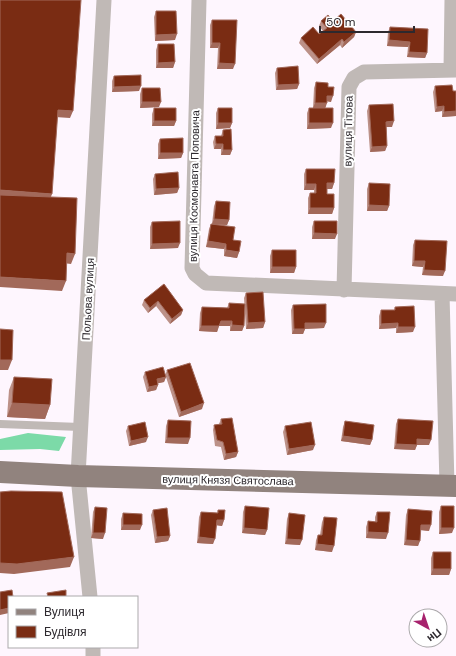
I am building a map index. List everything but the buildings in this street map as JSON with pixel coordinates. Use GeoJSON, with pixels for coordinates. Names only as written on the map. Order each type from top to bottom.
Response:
{"type":"FeatureCollection","features":[{"type":"Feature","properties":{"kind":"main road","name":"вулиця Князя Святослава"},"geometry":{"type":"LineString","coordinates":[[0,472],[78,476],[452,486]]}},
{"type":"Feature","properties":{"kind":"street","name":"Польова вулиця"},"geometry":{"type":"LineString","coordinates":[[90,596],[78,476],[104,0]]}},
{"type":"Feature","properties":{"kind":"street","name":"вулиця Космонавта Поповича"},"geometry":{"type":"LineString","coordinates":[[198,0],[192,268],[195,274],[206,283],[449,294]]}},
{"type":"Feature","properties":{"kind":"street"},"geometry":{"type":"LineString","coordinates":[[452,0],[454,70]]}},
{"type":"Feature","properties":{"kind":"street","name":"вулиця Тітова"},"geometry":{"type":"LineString","coordinates":[[344,290],[348,87],[354,78],[364,72],[454,70]]}},
{"type":"Feature","properties":{"kind":"street"},"geometry":{"type":"LineString","coordinates":[[449,294],[452,486]]}},
{"type":"Feature","properties":{"kind":"lane"},"geometry":{"type":"LineString","coordinates":[[0,424],[80,427]]}},
{"type":"Feature","properties":{"kind":"green space"},"geometry":{"type":"Polygon","coordinates":[[[28,433],[66,437],[59,451],[40,449],[0,450],[0,439],[28,433]]]}}]}
